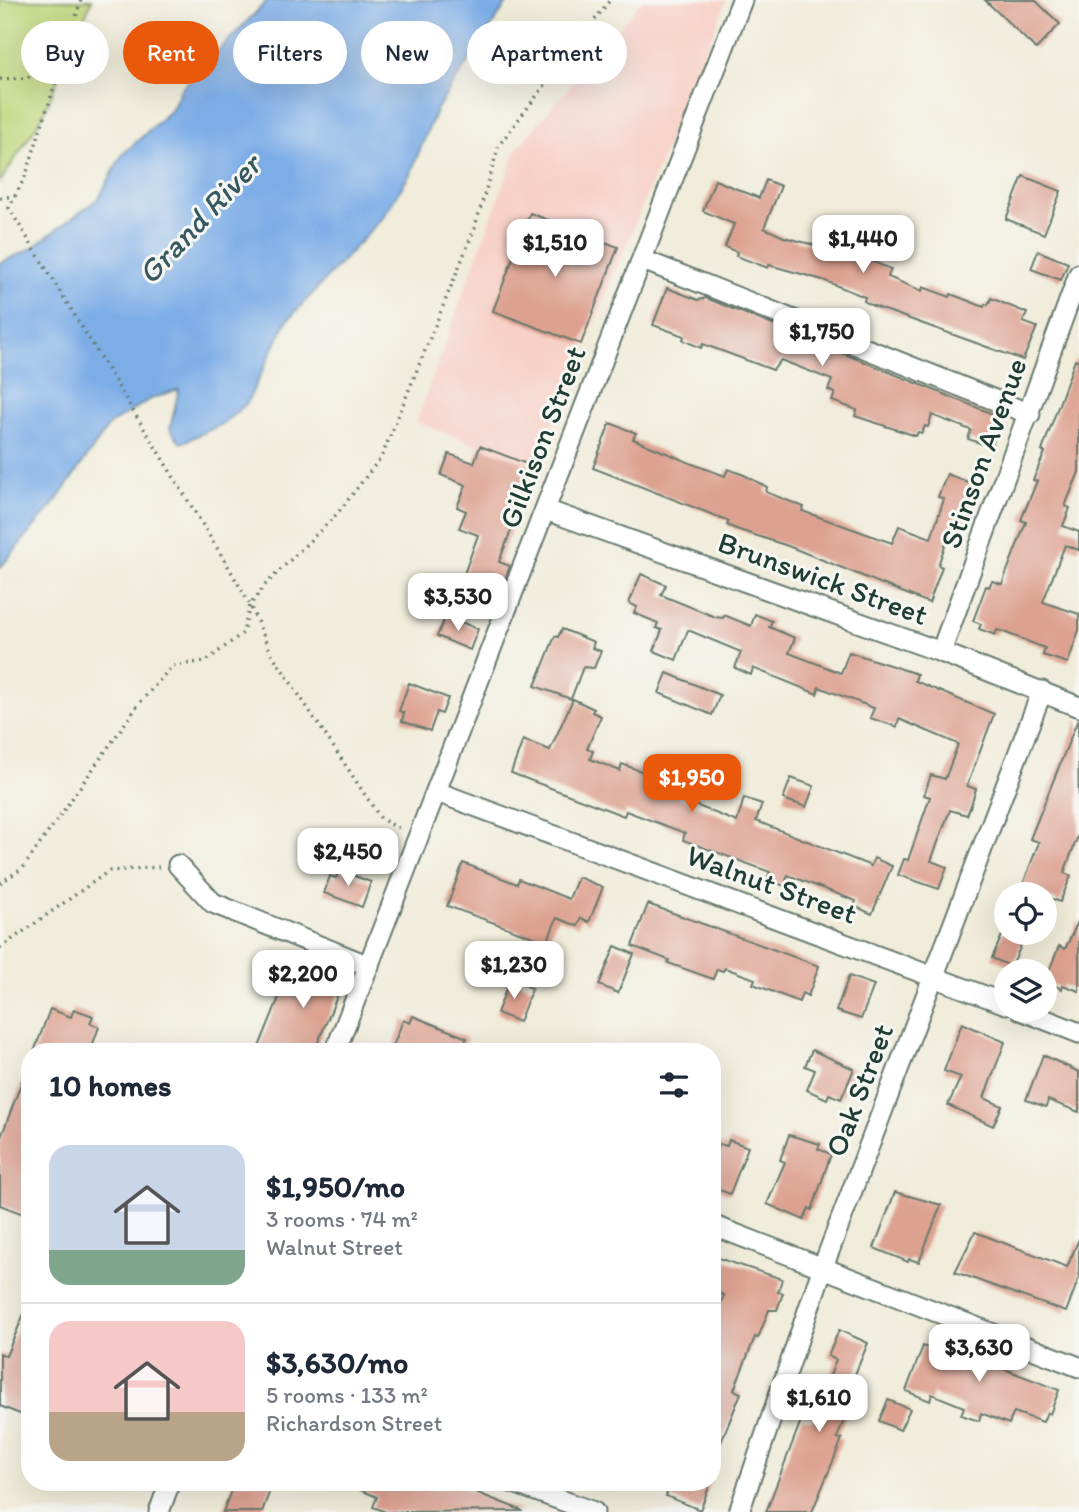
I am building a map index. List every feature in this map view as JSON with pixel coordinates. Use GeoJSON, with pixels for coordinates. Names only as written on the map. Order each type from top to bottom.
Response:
{"type":"FeatureCollection","features":[{"type":"Feature","properties":{"kind":"street","name":"Gilkison Street"},"geometry":{"type":"LineString","coordinates":[[339,1043],[438,792],[742,0]]}},
{"type":"Feature","properties":{"kind":"street"},"geometry":{"type":"LineString","coordinates":[[643,260],[1030,414]]}},
{"type":"Feature","properties":{"kind":"street","name":"Stinson Avenue"},"geometry":{"type":"LineString","coordinates":[[941,652],[1079,274]]}},
{"type":"Feature","properties":{"kind":"street","name":"Brunswick Street"},"geometry":{"type":"LineString","coordinates":[[545,510],[941,652],[1079,707]]}},
{"type":"Feature","properties":{"kind":"street","name":"Oak Street"},"geometry":{"type":"LineString","coordinates":[[739,1512],[822,1267],[1042,691]]}},
{"type":"Feature","properties":{"kind":"street","name":"Walnut Street"},"geometry":{"type":"LineString","coordinates":[[438,792],[994,999]]}},
{"type":"Feature","properties":{"kind":"street"},"geometry":{"type":"LineString","coordinates":[[178,865],[213,903],[369,966]]}},
{"type":"Feature","properties":{"kind":"street"},"geometry":{"type":"LineString","coordinates":[[1051,1022],[1079,1033]]}},
{"type":"Feature","properties":{"kind":"street"},"geometry":{"type":"LineString","coordinates":[[721,1228],[1079,1367]]}},
{"type":"Feature","properties":{"kind":"street"},"geometry":{"type":"LineString","coordinates":[[159,1512],[167,1491]]}},
{"type":"Feature","properties":{"kind":"street"},"geometry":{"type":"LineString","coordinates":[[536,1491],[594,1512]]}},
{"type":"Feature","properties":{"kind":"path"},"geometry":{"type":"LineString","coordinates":[[73,21],[81,0]]}},
{"type":"Feature","properties":{"kind":"path"},"geometry":{"type":"LineString","coordinates":[[0,883],[23,868],[138,705],[172,666],[206,661],[243,633],[250,605],[266,584],[337,514],[382,456],[474,230],[499,145],[610,0]]}},
{"type":"Feature","properties":{"kind":"path"},"geometry":{"type":"LineString","coordinates":[[0,79],[21,78]]}},
{"type":"Feature","properties":{"kind":"path"},"geometry":{"type":"LineString","coordinates":[[55,84],[26,174],[9,208],[228,566],[250,605],[270,651],[381,819]]}},
{"type":"Feature","properties":{"kind":"path"},"geometry":{"type":"LineString","coordinates":[[0,198],[15,196]]}},
{"type":"Feature","properties":{"kind":"path"},"geometry":{"type":"LineString","coordinates":[[0,948],[109,871],[178,865]]}},
{"type":"Feature","properties":{"kind":"shaded area"},"geometry":{"type":"Polygon","coordinates":[[[642,0],[727,0],[535,467],[416,422],[516,150],[571,84],[627,84],[627,21],[624,21],[642,0]]]}},
{"type":"Feature","properties":{"kind":"green space"},"geometry":{"type":"Polygon","coordinates":[[[0,0],[92,0],[83,21],[21,21],[21,84],[56,84],[42,117],[0,182],[0,0]]]}},
{"type":"Feature","properties":{"kind":"water","name":"Grand River"},"geometry":{"type":"Polygon","coordinates":[[[268,0],[509,0],[495,21],[467,21],[467,63],[436,110],[410,174],[383,217],[286,322],[247,403],[223,424],[181,443],[170,429],[179,389],[151,399],[110,424],[56,501],[0,568],[0,263],[29,250],[99,198],[122,155],[172,109],[186,84],[219,84],[219,50],[233,36],[233,84],[347,84],[347,21],[247,21],[268,0]]]}},
{"type":"Feature","properties":{"kind":"building"},"geometry":{"type":"Polygon","coordinates":[[[985,0],[1035,0],[1060,24],[1036,49],[985,0]]]}},
{"type":"Feature","properties":{"kind":"building"},"geometry":{"type":"Polygon","coordinates":[[[1023,176],[1061,191],[1044,234],[1006,219],[1023,176]]]}},
{"type":"Feature","properties":{"kind":"building"},"geometry":{"type":"Polygon","coordinates":[[[715,180],[759,198],[766,180],[781,186],[764,228],[784,237],[818,246],[820,238],[857,252],[856,255],[891,269],[888,277],[922,291],[923,287],[950,297],[951,294],[984,307],[991,298],[1027,313],[1023,322],[1037,327],[1023,360],[871,305],[864,301],[865,297],[823,280],[769,265],[768,268],[736,256],[737,252],[725,247],[734,224],[703,211],[715,180]]]}},
{"type":"Feature","properties":{"kind":"building"},"geometry":{"type":"Polygon","coordinates":[[[530,213],[618,247],[581,344],[493,311],[530,213]]]}},
{"type":"Feature","properties":{"kind":"building"},"geometry":{"type":"Polygon","coordinates":[[[1038,251],[1068,263],[1061,280],[1031,269],[1038,251]]]}},
{"type":"Feature","properties":{"kind":"building"},"geometry":{"type":"Polygon","coordinates":[[[667,288],[698,300],[706,298],[1003,418],[991,447],[968,439],[971,430],[932,415],[928,427],[925,426],[922,433],[918,432],[916,436],[855,416],[857,410],[832,401],[835,393],[828,390],[832,380],[781,360],[773,370],[703,344],[701,348],[683,340],[684,336],[653,325],[667,288]]]}},
{"type":"Feature","properties":{"kind":"building"},"geometry":{"type":"Polygon","coordinates":[[[1075,360],[1079,360],[1079,472],[1065,506],[1070,508],[1063,526],[1079,532],[1079,550],[1065,545],[1043,602],[1079,614],[1079,630],[1068,663],[1043,655],[1045,648],[1001,631],[997,630],[995,635],[979,629],[981,624],[973,621],[986,586],[989,587],[992,581],[1002,584],[1026,522],[1021,520],[1037,481],[1033,480],[1075,360]]]}},
{"type":"Feature","properties":{"kind":"building"},"geometry":{"type":"Polygon","coordinates":[[[610,423],[636,433],[633,439],[690,463],[725,476],[728,469],[744,475],[767,487],[766,492],[804,507],[802,511],[892,543],[899,526],[931,538],[944,499],[938,497],[947,474],[976,485],[967,510],[972,512],[964,534],[951,530],[938,565],[942,567],[929,603],[788,546],[736,529],[727,525],[729,521],[593,468],[610,423]]]}},
{"type":"Feature","properties":{"kind":"building"},"geometry":{"type":"Polygon","coordinates":[[[480,446],[535,467],[499,562],[510,566],[501,590],[464,574],[478,535],[459,528],[466,511],[457,507],[466,485],[441,475],[449,454],[474,463],[480,446]]]}},
{"type":"Feature","properties":{"kind":"building"},"geometry":{"type":"Polygon","coordinates":[[[641,574],[666,585],[661,595],[715,617],[723,618],[724,615],[751,626],[755,614],[772,621],[769,627],[795,638],[789,653],[841,673],[849,652],[917,674],[915,681],[994,714],[967,786],[976,789],[967,815],[950,810],[931,861],[947,867],[939,889],[898,875],[904,859],[908,860],[930,797],[924,795],[931,775],[945,779],[958,744],[899,719],[897,727],[870,718],[874,708],[819,687],[817,694],[753,668],[751,675],[735,668],[741,652],[688,630],[676,660],[654,651],[662,630],[656,628],[658,623],[634,613],[637,607],[629,603],[641,574]]]}},
{"type":"Feature","properties":{"kind":"building"},"geometry":{"type":"Polygon","coordinates":[[[446,616],[478,629],[470,650],[437,636],[446,616]]]}},
{"type":"Feature","properties":{"kind":"building"},"geometry":{"type":"Polygon","coordinates":[[[562,629],[594,642],[592,648],[601,651],[594,668],[583,667],[571,699],[535,686],[555,636],[558,637],[562,629]]]}},
{"type":"Feature","properties":{"kind":"building"},"geometry":{"type":"Polygon","coordinates":[[[667,673],[720,695],[712,715],[659,693],[667,673]]]}},
{"type":"Feature","properties":{"kind":"building"},"geometry":{"type":"Polygon","coordinates":[[[409,683],[448,698],[442,714],[437,712],[430,731],[402,721],[404,713],[399,711],[409,683]]]}},
{"type":"Feature","properties":{"kind":"building"},"geometry":{"type":"Polygon","coordinates":[[[573,699],[594,709],[592,712],[601,716],[587,749],[593,751],[590,759],[620,771],[622,764],[662,779],[663,776],[683,783],[678,798],[737,822],[744,798],[762,804],[756,821],[871,866],[874,858],[892,866],[872,914],[854,906],[856,901],[788,875],[784,886],[767,879],[770,872],[683,840],[685,833],[626,811],[624,816],[511,773],[523,740],[550,750],[573,699]]]}},
{"type":"Feature","properties":{"kind":"building"},"geometry":{"type":"Polygon","coordinates":[[[1078,719],[1079,833],[1064,873],[1071,876],[1060,902],[1057,901],[1057,882],[1024,882],[1039,842],[1030,839],[1078,719]]]}},
{"type":"Feature","properties":{"kind":"building"},"geometry":{"type":"Polygon","coordinates":[[[791,778],[814,786],[806,807],[783,799],[791,778]]]}},
{"type":"Feature","properties":{"kind":"building"},"geometry":{"type":"Polygon","coordinates":[[[463,863],[517,884],[519,879],[569,899],[578,877],[603,887],[589,922],[581,918],[578,926],[557,918],[547,942],[447,906],[463,863]]]}},
{"type":"Feature","properties":{"kind":"building"},"geometry":{"type":"Polygon","coordinates":[[[339,870],[371,882],[362,907],[324,893],[330,876],[336,878],[339,870]]]}},
{"type":"Feature","properties":{"kind":"building"},"geometry":{"type":"Polygon","coordinates":[[[648,904],[819,966],[808,996],[802,993],[799,1002],[753,984],[755,979],[725,968],[723,971],[717,969],[713,979],[668,963],[669,960],[632,946],[648,904]]]}},
{"type":"Feature","properties":{"kind":"building"},"geometry":{"type":"Polygon","coordinates":[[[1079,920],[1079,991],[1063,985],[1062,989],[1057,987],[1057,959],[1054,959],[1059,946],[1065,949],[1079,920]]]}},
{"type":"Feature","properties":{"kind":"building"},"geometry":{"type":"Polygon","coordinates":[[[998,945],[1021,945],[1015,959],[992,958],[998,945]]]}},
{"type":"Feature","properties":{"kind":"building"},"geometry":{"type":"Polygon","coordinates":[[[615,946],[634,954],[618,993],[599,985],[615,946]]]}},
{"type":"Feature","properties":{"kind":"building"},"geometry":{"type":"Polygon","coordinates":[[[302,958],[346,975],[318,1043],[261,1043],[284,985],[290,988],[302,958]]]}},
{"type":"Feature","properties":{"kind":"building"},"geometry":{"type":"Polygon","coordinates":[[[849,976],[874,985],[861,1019],[836,1011],[849,976]]]}},
{"type":"Feature","properties":{"kind":"building"},"geometry":{"type":"Polygon","coordinates":[[[510,979],[532,988],[519,1022],[497,1013],[510,979]]]}},
{"type":"Feature","properties":{"kind":"building"},"geometry":{"type":"Polygon","coordinates":[[[50,1009],[71,1017],[74,1009],[93,1016],[90,1023],[99,1027],[93,1043],[37,1043],[50,1009]]]}},
{"type":"Feature","properties":{"kind":"building"},"geometry":{"type":"Polygon","coordinates":[[[413,1016],[467,1038],[465,1043],[394,1043],[403,1020],[410,1023],[413,1016]]]}},
{"type":"Feature","properties":{"kind":"building"},"geometry":{"type":"Polygon","coordinates":[[[962,1023],[1005,1042],[984,1098],[1002,1106],[993,1126],[948,1105],[961,1077],[944,1071],[962,1023]]]}},
{"type":"Feature","properties":{"kind":"building"},"geometry":{"type":"Polygon","coordinates":[[[812,1050],[854,1069],[841,1099],[829,1094],[827,1099],[807,1090],[815,1070],[805,1066],[812,1050]]]}},
{"type":"Feature","properties":{"kind":"building"},"geometry":{"type":"Polygon","coordinates":[[[1043,1055],[1079,1072],[1079,1112],[1048,1100],[1046,1107],[1026,1100],[1043,1055]]]}},
{"type":"Feature","properties":{"kind":"building"},"geometry":{"type":"Polygon","coordinates":[[[21,1084],[21,1213],[0,1205],[0,1140],[21,1084]]]}},
{"type":"Feature","properties":{"kind":"building"},"geometry":{"type":"Polygon","coordinates":[[[789,1135],[820,1144],[818,1149],[831,1154],[812,1210],[809,1208],[804,1220],[767,1204],[785,1162],[780,1160],[789,1135]]]}},
{"type":"Feature","properties":{"kind":"building"},"geometry":{"type":"Polygon","coordinates":[[[729,1140],[748,1147],[730,1194],[721,1190],[721,1144],[727,1146],[729,1140]]]}},
{"type":"Feature","properties":{"kind":"building"},"geometry":{"type":"Polygon","coordinates":[[[895,1192],[941,1205],[919,1262],[909,1259],[908,1262],[874,1248],[895,1192]]]}},
{"type":"Feature","properties":{"kind":"building"},"geometry":{"type":"Polygon","coordinates":[[[975,1232],[1067,1267],[1079,1239],[1079,1278],[1066,1312],[955,1272],[975,1232]]]}},
{"type":"Feature","properties":{"kind":"building"},"geometry":{"type":"Polygon","coordinates":[[[721,1259],[782,1279],[778,1292],[783,1293],[777,1310],[769,1310],[758,1338],[755,1337],[734,1390],[741,1393],[721,1442],[721,1303],[724,1295],[721,1294],[721,1259]]]}},
{"type":"Feature","properties":{"kind":"building"},"geometry":{"type":"Polygon","coordinates":[[[21,1321],[21,1414],[0,1406],[0,1353],[6,1356],[21,1321]]]}},
{"type":"Feature","properties":{"kind":"building"},"geometry":{"type":"Polygon","coordinates":[[[839,1330],[868,1343],[848,1391],[854,1394],[837,1438],[842,1439],[836,1454],[812,1512],[766,1512],[802,1418],[813,1421],[836,1360],[828,1356],[839,1330]]]}},
{"type":"Feature","properties":{"kind":"building"},"geometry":{"type":"Polygon","coordinates":[[[931,1341],[952,1349],[955,1343],[1006,1362],[1004,1369],[1059,1390],[1050,1414],[1047,1412],[1043,1422],[1014,1412],[1009,1424],[981,1413],[979,1421],[961,1415],[964,1407],[932,1394],[930,1401],[906,1391],[923,1346],[928,1348],[931,1341]]]}},
{"type":"Feature","properties":{"kind":"building"},"geometry":{"type":"Polygon","coordinates":[[[888,1400],[910,1409],[900,1430],[879,1421],[888,1400]]]}},
{"type":"Feature","properties":{"kind":"building"},"geometry":{"type":"Polygon","coordinates":[[[231,1491],[270,1491],[262,1512],[223,1512],[231,1491]]]}},
{"type":"Feature","properties":{"kind":"building"},"geometry":{"type":"Polygon","coordinates":[[[363,1491],[473,1491],[523,1511],[386,1512],[373,1507],[377,1497],[363,1491]]]}},
{"type":"Feature","properties":{"kind":"building"},"geometry":{"type":"Polygon","coordinates":[[[668,1491],[707,1491],[700,1510],[666,1496],[668,1491]]]}}]}
